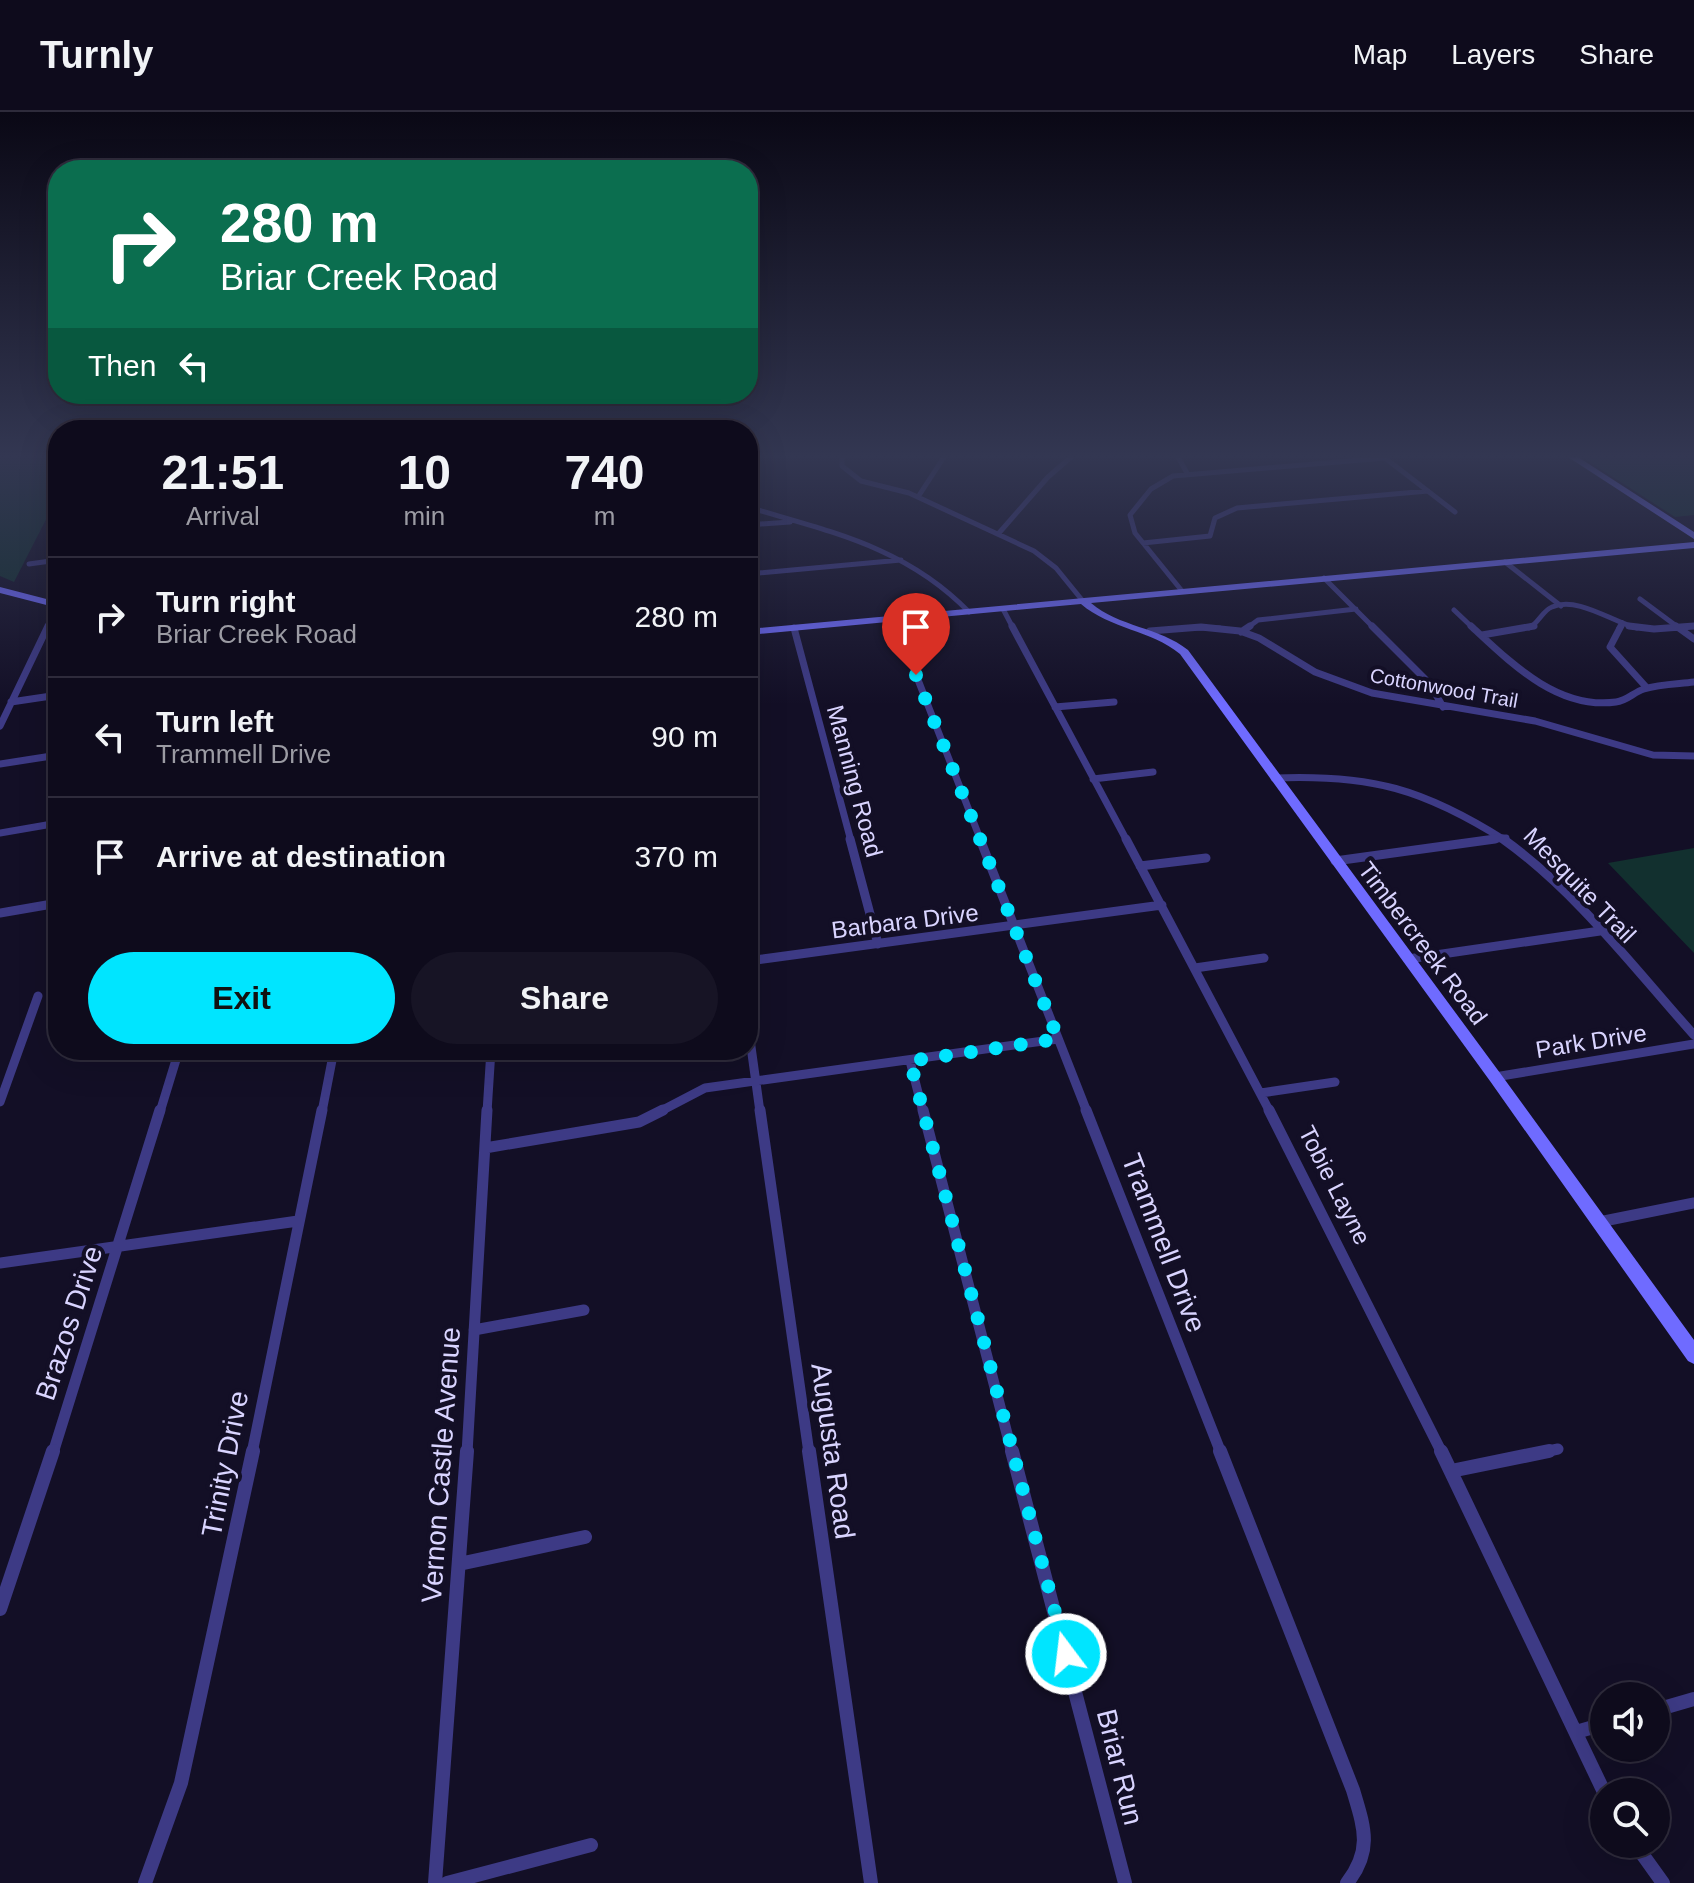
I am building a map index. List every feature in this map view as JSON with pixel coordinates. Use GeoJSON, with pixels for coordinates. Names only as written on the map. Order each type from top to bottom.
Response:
{"type":"FeatureCollection","features":[{"type":"Feature","properties":{"kind":"main road"},"geometry":{"type":"LineString","coordinates":[[758,631],[1694,545]]}},
{"type":"Feature","properties":{"kind":"main road"},"geometry":{"type":"LineString","coordinates":[[0,590],[48,602]]}},
{"type":"Feature","properties":{"kind":"main road"},"geometry":{"type":"LineString","coordinates":[[1112,619],[1112,604],[1119,597]]}},
{"type":"Feature","properties":{"kind":"main road","name":"Timbercreek Road"},"geometry":{"type":"LineString","coordinates":[[1082,600],[1090,608],[1112,619],[1164,636],[1184,652],[1694,1355]]}},
{"type":"Feature","properties":{"kind":"street"},"geometry":{"type":"LineString","coordinates":[[857,540],[904,560],[944,585],[969,612]]}},
{"type":"Feature","properties":{"kind":"street"},"geometry":{"type":"LineString","coordinates":[[1011,540],[1046,560],[1082,600]]}},
{"type":"Feature","properties":{"kind":"street"},"geometry":{"type":"LineString","coordinates":[[1141,540],[1182,591]]}},
{"type":"Feature","properties":{"kind":"street"},"geometry":{"type":"LineString","coordinates":[[1143,543],[1175,540]]}},
{"type":"Feature","properties":{"kind":"street"},"geometry":{"type":"LineString","coordinates":[[758,573],[904,560]]}},
{"type":"Feature","properties":{"kind":"street"},"geometry":{"type":"LineString","coordinates":[[29,564],[48,561]]}},
{"type":"Feature","properties":{"kind":"street"},"geometry":{"type":"LineString","coordinates":[[1505,562],[1561,606]]}},
{"type":"Feature","properties":{"kind":"street"},"geometry":{"type":"LineString","coordinates":[[1324,578],[1430,684],[1443,707]]}},
{"type":"Feature","properties":{"kind":"street"},"geometry":{"type":"LineString","coordinates":[[1640,599],[1694,639]]}},
{"type":"Feature","properties":{"kind":"street"},"geometry":{"type":"LineString","coordinates":[[1482,635],[1533,627],[1550,607],[1561,606],[1592,609],[1623,623],[1657,630],[1694,626]]}},
{"type":"Feature","properties":{"kind":"street","name":"Tobie Layne"},"geometry":{"type":"LineString","coordinates":[[1003,609],[1261,1093],[1451,1471],[1597,1778]]}},
{"type":"Feature","properties":{"kind":"street"},"geometry":{"type":"LineString","coordinates":[[1241,632],[1258,620],[1356,609]]}},
{"type":"Feature","properties":{"kind":"street"},"geometry":{"type":"LineString","coordinates":[[1454,610],[1539,685],[1553,691],[1602,703],[1630,698],[1647,688],[1694,682]]}},
{"type":"Feature","properties":{"kind":"street","name":"Trammell Drive"},"geometry":{"type":"LineString","coordinates":[[894,619],[1353,1790],[1365,1850],[1360,1869],[1347,1883]]}},
{"type":"Feature","properties":{"kind":"street"},"geometry":{"type":"LineString","coordinates":[[1623,623],[1615,632],[1610,647],[1647,688]]}},
{"type":"Feature","properties":{"kind":"street"},"geometry":{"type":"LineString","coordinates":[[0,726],[48,626]]}},
{"type":"Feature","properties":{"kind":"street","name":"Cottonwood Trail"},"geometry":{"type":"LineString","coordinates":[[1150,631],[1201,626],[1241,632],[1261,640],[1304,667],[1340,682],[1407,702],[1561,727],[1645,755],[1689,757]]}},
{"type":"Feature","properties":{"kind":"street","name":"Manning Road"},"geometry":{"type":"LineString","coordinates":[[794,628],[878,944]]}},
{"type":"Feature","properties":{"kind":"street"},"geometry":{"type":"LineString","coordinates":[[11,702],[48,696]]}},
{"type":"Feature","properties":{"kind":"street"},"geometry":{"type":"LineString","coordinates":[[1055,707],[1114,702]]}},
{"type":"Feature","properties":{"kind":"street"},"geometry":{"type":"LineString","coordinates":[[0,764],[48,757]]}},
{"type":"Feature","properties":{"kind":"street"},"geometry":{"type":"LineString","coordinates":[[1689,757],[1694,765]]}},
{"type":"Feature","properties":{"kind":"street"},"geometry":{"type":"LineString","coordinates":[[1093,779],[1153,772]]}},
{"type":"Feature","properties":{"kind":"street","name":"Mesquite Trail"},"geometry":{"type":"LineString","coordinates":[[1274,778],[1341,777],[1375,781],[1442,801],[1482,822],[1546,872],[1694,1035]]}},
{"type":"Feature","properties":{"kind":"street"},"geometry":{"type":"LineString","coordinates":[[0,833],[48,825]]}},
{"type":"Feature","properties":{"kind":"street"},"geometry":{"type":"LineString","coordinates":[[1335,861],[1506,838]]}},
{"type":"Feature","properties":{"kind":"street"},"geometry":{"type":"LineString","coordinates":[[1140,866],[1206,858]]}},
{"type":"Feature","properties":{"kind":"street"},"geometry":{"type":"LineString","coordinates":[[0,913],[48,905]]}},
{"type":"Feature","properties":{"kind":"street","name":"Barbara Drive"},"geometry":{"type":"LineString","coordinates":[[758,960],[1162,905]]}},
{"type":"Feature","properties":{"kind":"street"},"geometry":{"type":"LineString","coordinates":[[1408,959],[1600,931]]}},
{"type":"Feature","properties":{"kind":"street"},"geometry":{"type":"LineString","coordinates":[[1195,968],[1264,958]]}},
{"type":"Feature","properties":{"kind":"street"},"geometry":{"type":"LineString","coordinates":[[0,1102],[38,996]]}},
{"type":"Feature","properties":{"kind":"street"},"geometry":{"type":"LineString","coordinates":[[485,1148],[639,1122],[705,1088],[1058,1039]]}},
{"type":"Feature","properties":{"kind":"street","name":"Park Drive"},"geometry":{"type":"LineString","coordinates":[[1495,1077],[1694,1044]]}},
{"type":"Feature","properties":{"kind":"street","name":"Brazos Drive"},"geometry":{"type":"LineString","coordinates":[[0,1609],[119,1246],[176,1060]]}},
{"type":"Feature","properties":{"kind":"street","name":"Trinity Drive"},"geometry":{"type":"LineString","coordinates":[[145,1883],[181,1783],[236,1534],[332,1060]]}},
{"type":"Feature","properties":{"kind":"street","name":"Vernon Castle Avenue"},"geometry":{"type":"LineString","coordinates":[[435,1883],[459,1564],[490,1060]]}},
{"type":"Feature","properties":{"kind":"street","name":"Augusta Road"},"geometry":{"type":"LineString","coordinates":[[753,1060],[871,1883]]}},
{"type":"Feature","properties":{"kind":"street","name":"Briar Run"},"geometry":{"type":"LineString","coordinates":[[910,1061],[1125,1883]]}},
{"type":"Feature","properties":{"kind":"street"},"geometry":{"type":"LineString","coordinates":[[1261,1093],[1335,1082]]}},
{"type":"Feature","properties":{"kind":"street"},"geometry":{"type":"LineString","coordinates":[[1599,1222],[1694,1203]]}},
{"type":"Feature","properties":{"kind":"street"},"geometry":{"type":"LineString","coordinates":[[0,1263],[298,1221]]}},
{"type":"Feature","properties":{"kind":"street"},"geometry":{"type":"LineString","coordinates":[[474,1330],[584,1310]]}},
{"type":"Feature","properties":{"kind":"street"},"geometry":{"type":"LineString","coordinates":[[1451,1471],[1558,1449]]}},
{"type":"Feature","properties":{"kind":"street"},"geometry":{"type":"LineString","coordinates":[[459,1564],[585,1537]]}},
{"type":"Feature","properties":{"kind":"street"},"geometry":{"type":"LineString","coordinates":[[1670,1706],[1694,1699]]}},
{"type":"Feature","properties":{"kind":"street"},"geometry":{"type":"LineString","coordinates":[[1576,1732],[1590,1728]]}},
{"type":"Feature","properties":{"kind":"street"},"geometry":{"type":"LineString","coordinates":[[447,1883],[591,1845]]}},
{"type":"Feature","properties":{"kind":"street"},"geometry":{"type":"LineString","coordinates":[[1645,1858],[1663,1883]]}},
{"type":"Feature","properties":{"kind":"green space"},"geometry":{"type":"Polygon","coordinates":[[[0,540],[36,540],[14,582],[0,576],[0,540]]]}},
{"type":"Feature","properties":{"kind":"green space"},"geometry":{"type":"Polygon","coordinates":[[[1694,848],[1694,953],[1608,863],[1694,848]]]}},
{"type":"Feature","properties":{"kind":"route"},"geometry":{"type":"LineString","coordinates":[[916,675],[1058,1039],[910,1061],[1066,1654]]}}]}
